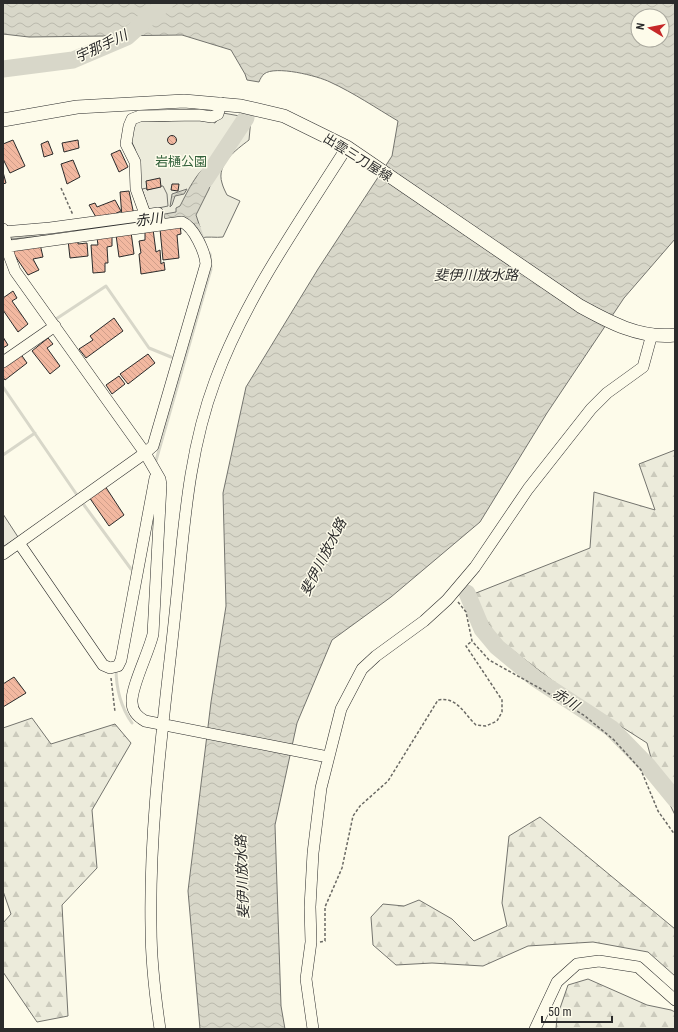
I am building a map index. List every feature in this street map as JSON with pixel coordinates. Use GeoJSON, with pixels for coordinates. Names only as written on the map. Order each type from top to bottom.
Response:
{"type":"FeatureCollection","features":[{"type":"Feature","properties":{"kind":"main road","name":"出雲三刀屋線"},"geometry":{"type":"LineString","coordinates":[[3,120],[77,107],[184,101],[221,103],[284,116],[347,147],[580,306],[612,323],[633,331],[675,335]]}},
{"type":"Feature","properties":{"kind":"street"},"geometry":{"type":"LineString","coordinates":[[146,215],[136,189],[135,162],[126,144],[129,126],[132,119],[140,116],[199,115],[212,117],[218,114],[221,103]]}},
{"type":"Feature","properties":{"kind":"street"},"geometry":{"type":"LineString","coordinates":[[160,1029],[154,986],[151,927],[155,803],[162,724],[176,604],[183,520],[197,437],[215,379],[241,321],[259,287],[347,147]]}},
{"type":"Feature","properties":{"kind":"street"},"geometry":{"type":"LineString","coordinates":[[4,238],[77,225],[107,226],[158,213],[159,220]]}},
{"type":"Feature","properties":{"kind":"street"},"geometry":{"type":"LineString","coordinates":[[3,554],[145,453],[155,442],[206,264],[200,233],[183,222],[159,220],[4,238]]}},
{"type":"Feature","properties":{"kind":"street"},"geometry":{"type":"LineString","coordinates":[[4,238],[15,271],[145,453],[155,469],[161,485],[153,634],[132,702],[132,708],[140,718],[145,721],[328,757]]}},
{"type":"Feature","properties":{"kind":"street"},"geometry":{"type":"LineString","coordinates":[[3,362],[55,326]]}},
{"type":"Feature","properties":{"kind":"street"},"geometry":{"type":"LineString","coordinates":[[313,1029],[306,979],[311,942],[310,907],[313,853],[321,788],[341,709],[362,669],[376,656],[424,621],[452,594],[475,567],[528,489],[592,409],[607,393],[643,367],[652,334]]}},
{"type":"Feature","properties":{"kind":"street"},"geometry":{"type":"LineString","coordinates":[[19,543],[103,665],[114,667],[121,660],[155,469]]}},
{"type":"Feature","properties":{"kind":"street"},"geometry":{"type":"LineString","coordinates":[[535,1029],[557,982],[577,964],[599,960],[638,967],[675,1000]]}},
{"type":"Feature","properties":{"kind":"path"},"geometry":{"type":"LineString","coordinates":[[60,188],[77,225]]}},
{"type":"Feature","properties":{"kind":"path"},"geometry":{"type":"LineString","coordinates":[[452,594],[466,612],[472,641],[489,660],[537,686],[585,716],[614,740],[641,770],[658,812],[675,835]]}},
{"type":"Feature","properties":{"kind":"path"},"geometry":{"type":"LineString","coordinates":[[311,942],[325,941],[325,907],[342,868],[353,816],[360,806],[388,781],[438,700],[446,698],[456,702],[476,725],[486,726],[497,721],[502,712],[502,700],[466,646],[472,641]]}},
{"type":"Feature","properties":{"kind":"path"},"geometry":{"type":"LineString","coordinates":[[114,667],[115,712]]}},
{"type":"Feature","properties":{"kind":"green space","name":"岩樋公園"},"geometry":{"type":"Polygon","coordinates":[[[223,113],[251,118],[249,140],[228,158],[222,170],[221,176],[223,188],[227,195],[240,201],[223,237],[201,238],[196,228],[155,222],[139,188],[138,166],[135,149],[130,138],[136,119],[158,121],[196,119],[215,123],[223,113]]]}},
{"type":"Feature","properties":{"kind":"green space"},"geometry":{"type":"Polygon","coordinates":[[[675,450],[675,815],[656,776],[647,743],[570,694],[498,639],[471,595],[590,548],[594,492],[655,510],[639,464],[675,450]]]}},
{"type":"Feature","properties":{"kind":"green space"},"geometry":{"type":"Polygon","coordinates":[[[32,718],[51,744],[115,724],[131,743],[92,810],[97,868],[62,905],[68,1016],[37,1022],[3,972],[3,923],[11,914],[3,891],[3,728],[32,718]]]}},
{"type":"Feature","properties":{"kind":"green space"},"geometry":{"type":"Polygon","coordinates":[[[540,817],[675,929],[675,976],[648,952],[593,942],[528,946],[483,966],[432,963],[396,965],[373,945],[371,917],[383,904],[404,906],[419,900],[452,919],[474,941],[507,926],[502,903],[509,836],[540,817]]]}},
{"type":"Feature","properties":{"kind":"green space"},"geometry":{"type":"Polygon","coordinates":[[[588,979],[647,1005],[675,1012],[675,1029],[556,1029],[557,1017],[568,985],[588,979]]]}},
{"type":"Feature","properties":{"kind":"shaded area"},"geometry":{"type":"Polygon","coordinates":[[[163,186],[167,194],[168,206],[149,210],[142,189],[147,188],[147,190],[163,186]]]}},
{"type":"Feature","properties":{"kind":"shaded area"},"geometry":{"type":"Polygon","coordinates":[[[3,514],[18,537],[3,547],[3,514]]]}},
{"type":"Feature","properties":{"kind":"water","name":"斐伊川放水路"},"geometry":{"type":"Polygon","coordinates":[[[3,3],[675,3],[675,239],[624,298],[547,413],[480,522],[391,597],[332,640],[297,723],[275,825],[281,1006],[285,1029],[200,1029],[188,891],[211,702],[226,606],[223,493],[246,387],[318,269],[392,156],[398,121],[348,91],[316,77],[297,72],[277,71],[264,74],[259,82],[247,80],[231,50],[182,35],[29,37],[3,34],[3,3]]]}},
{"type":"Feature","properties":{"kind":"water"},"geometry":{"type":"Polygon","coordinates":[[[217,160],[219,161],[209,189],[196,215],[200,227],[197,228],[190,221],[3,240],[3,235],[148,217],[176,212],[176,208],[180,206],[190,186],[199,173],[205,167],[217,160]]]}},
{"type":"Feature","properties":{"kind":"water"},"geometry":{"type":"Polygon","coordinates":[[[187,189],[184,194],[175,196],[170,207],[172,194],[187,189]]]}},
{"type":"Feature","properties":{"kind":"building"},"geometry":{"type":"Polygon","coordinates":[[[172,135],[177,140],[172,145],[167,140],[172,135]]]}},
{"type":"Feature","properties":{"kind":"building"},"geometry":{"type":"Polygon","coordinates":[[[13,140],[25,166],[10,173],[3,159],[3,144],[13,140]]]}},
{"type":"Feature","properties":{"kind":"building"},"geometry":{"type":"Polygon","coordinates":[[[78,140],[79,148],[64,152],[62,143],[78,140]]]}},
{"type":"Feature","properties":{"kind":"building"},"geometry":{"type":"Polygon","coordinates":[[[48,141],[53,154],[44,157],[41,144],[48,141]]]}},
{"type":"Feature","properties":{"kind":"building"},"geometry":{"type":"Polygon","coordinates":[[[120,150],[128,167],[119,172],[111,154],[120,150]]]}},
{"type":"Feature","properties":{"kind":"building"},"geometry":{"type":"Polygon","coordinates":[[[73,160],[80,177],[67,184],[61,164],[73,160]]]}},
{"type":"Feature","properties":{"kind":"building"},"geometry":{"type":"Polygon","coordinates":[[[3,172],[6,183],[3,184],[3,172]]]}},
{"type":"Feature","properties":{"kind":"building"},"geometry":{"type":"Polygon","coordinates":[[[160,178],[161,187],[147,190],[146,181],[160,178]]]}},
{"type":"Feature","properties":{"kind":"building"},"geometry":{"type":"Polygon","coordinates":[[[172,184],[179,184],[178,191],[171,190],[172,184]]]}},
{"type":"Feature","properties":{"kind":"building"},"geometry":{"type":"Polygon","coordinates":[[[129,191],[134,215],[122,217],[120,192],[129,191]]]}},
{"type":"Feature","properties":{"kind":"building"},"geometry":{"type":"Polygon","coordinates":[[[115,200],[121,211],[110,216],[109,214],[97,219],[89,205],[95,203],[97,207],[115,200]]]}},
{"type":"Feature","properties":{"kind":"building"},"geometry":{"type":"Polygon","coordinates":[[[180,224],[181,234],[177,235],[179,258],[163,260],[160,229],[180,224]]]}},
{"type":"Feature","properties":{"kind":"building"},"geometry":{"type":"Polygon","coordinates":[[[153,229],[156,252],[160,250],[161,264],[164,262],[165,270],[141,274],[139,254],[141,253],[139,241],[145,240],[145,230],[153,229]]]}},
{"type":"Feature","properties":{"kind":"building"},"geometry":{"type":"Polygon","coordinates":[[[131,232],[134,254],[119,257],[116,235],[131,232]]]}},
{"type":"Feature","properties":{"kind":"building"},"geometry":{"type":"Polygon","coordinates":[[[112,237],[112,246],[107,247],[108,263],[105,263],[105,272],[93,273],[91,245],[98,245],[97,238],[112,237]]]}},
{"type":"Feature","properties":{"kind":"building"},"geometry":{"type":"Polygon","coordinates":[[[78,239],[78,244],[87,243],[88,256],[70,258],[68,240],[78,239]]]}},
{"type":"Feature","properties":{"kind":"building"},"geometry":{"type":"Polygon","coordinates":[[[40,244],[43,257],[33,259],[39,270],[28,275],[11,250],[40,244]]]}},
{"type":"Feature","properties":{"kind":"building"},"geometry":{"type":"Polygon","coordinates":[[[13,291],[17,298],[12,301],[28,324],[18,332],[3,310],[3,298],[13,291]]]}},
{"type":"Feature","properties":{"kind":"building"},"geometry":{"type":"Polygon","coordinates":[[[114,318],[123,331],[86,358],[79,349],[93,340],[90,336],[114,318]]]}},
{"type":"Feature","properties":{"kind":"building"},"geometry":{"type":"Polygon","coordinates":[[[3,337],[8,345],[3,348],[3,337]]]}},
{"type":"Feature","properties":{"kind":"building"},"geometry":{"type":"Polygon","coordinates":[[[48,338],[53,344],[47,348],[60,366],[50,374],[32,351],[48,338]]]}},
{"type":"Feature","properties":{"kind":"building"},"geometry":{"type":"Polygon","coordinates":[[[20,353],[27,363],[5,380],[3,377],[3,366],[20,353]]]}},
{"type":"Feature","properties":{"kind":"building"},"geometry":{"type":"Polygon","coordinates":[[[148,354],[155,363],[128,384],[120,374],[148,354]]]}},
{"type":"Feature","properties":{"kind":"building"},"geometry":{"type":"Polygon","coordinates":[[[119,376],[125,384],[112,394],[106,385],[119,376]]]}},
{"type":"Feature","properties":{"kind":"building"},"geometry":{"type":"Polygon","coordinates":[[[105,486],[124,515],[109,526],[89,497],[105,486]]]}},
{"type":"Feature","properties":{"kind":"building"},"geometry":{"type":"Polygon","coordinates":[[[14,677],[26,693],[3,707],[3,684],[14,677]]]}},
{"type":"Feature","properties":{"kind":"waterway","name":"宇那手川"},"geometry":{"type":"LineString","coordinates":[[3,69],[73,60],[127,37],[165,3]]}},
{"type":"Feature","properties":{"kind":"waterway","name":"赤川"},"geometry":{"type":"LineString","coordinates":[[205,180],[246,118]]}},
{"type":"Feature","properties":{"kind":"waterway"},"geometry":{"type":"LineString","coordinates":[[198,225],[205,244]]}},
{"type":"Feature","properties":{"kind":"waterway"},"geometry":{"type":"LineString","coordinates":[[155,464],[211,269],[210,254]]}},
{"type":"Feature","properties":{"kind":"waterway"},"geometry":{"type":"LineString","coordinates":[[56,319],[106,286],[149,348],[171,357]]}},
{"type":"Feature","properties":{"kind":"waterway"},"geometry":{"type":"LineString","coordinates":[[3,387],[77,495]]}},
{"type":"Feature","properties":{"kind":"waterway"},"geometry":{"type":"LineString","coordinates":[[3,455],[35,433]]}},
{"type":"Feature","properties":{"kind":"waterway"},"geometry":{"type":"LineString","coordinates":[[84,505],[131,569]]}},
{"type":"Feature","properties":{"kind":"waterway","name":"赤川"},"geometry":{"type":"LineString","coordinates":[[467,593],[482,629],[497,647],[536,679],[611,728],[648,766],[675,799]]}},
{"type":"Feature","properties":{"kind":"waterway"},"geometry":{"type":"LineString","coordinates":[[116,668],[117,683],[122,704],[132,723]]}}]}
